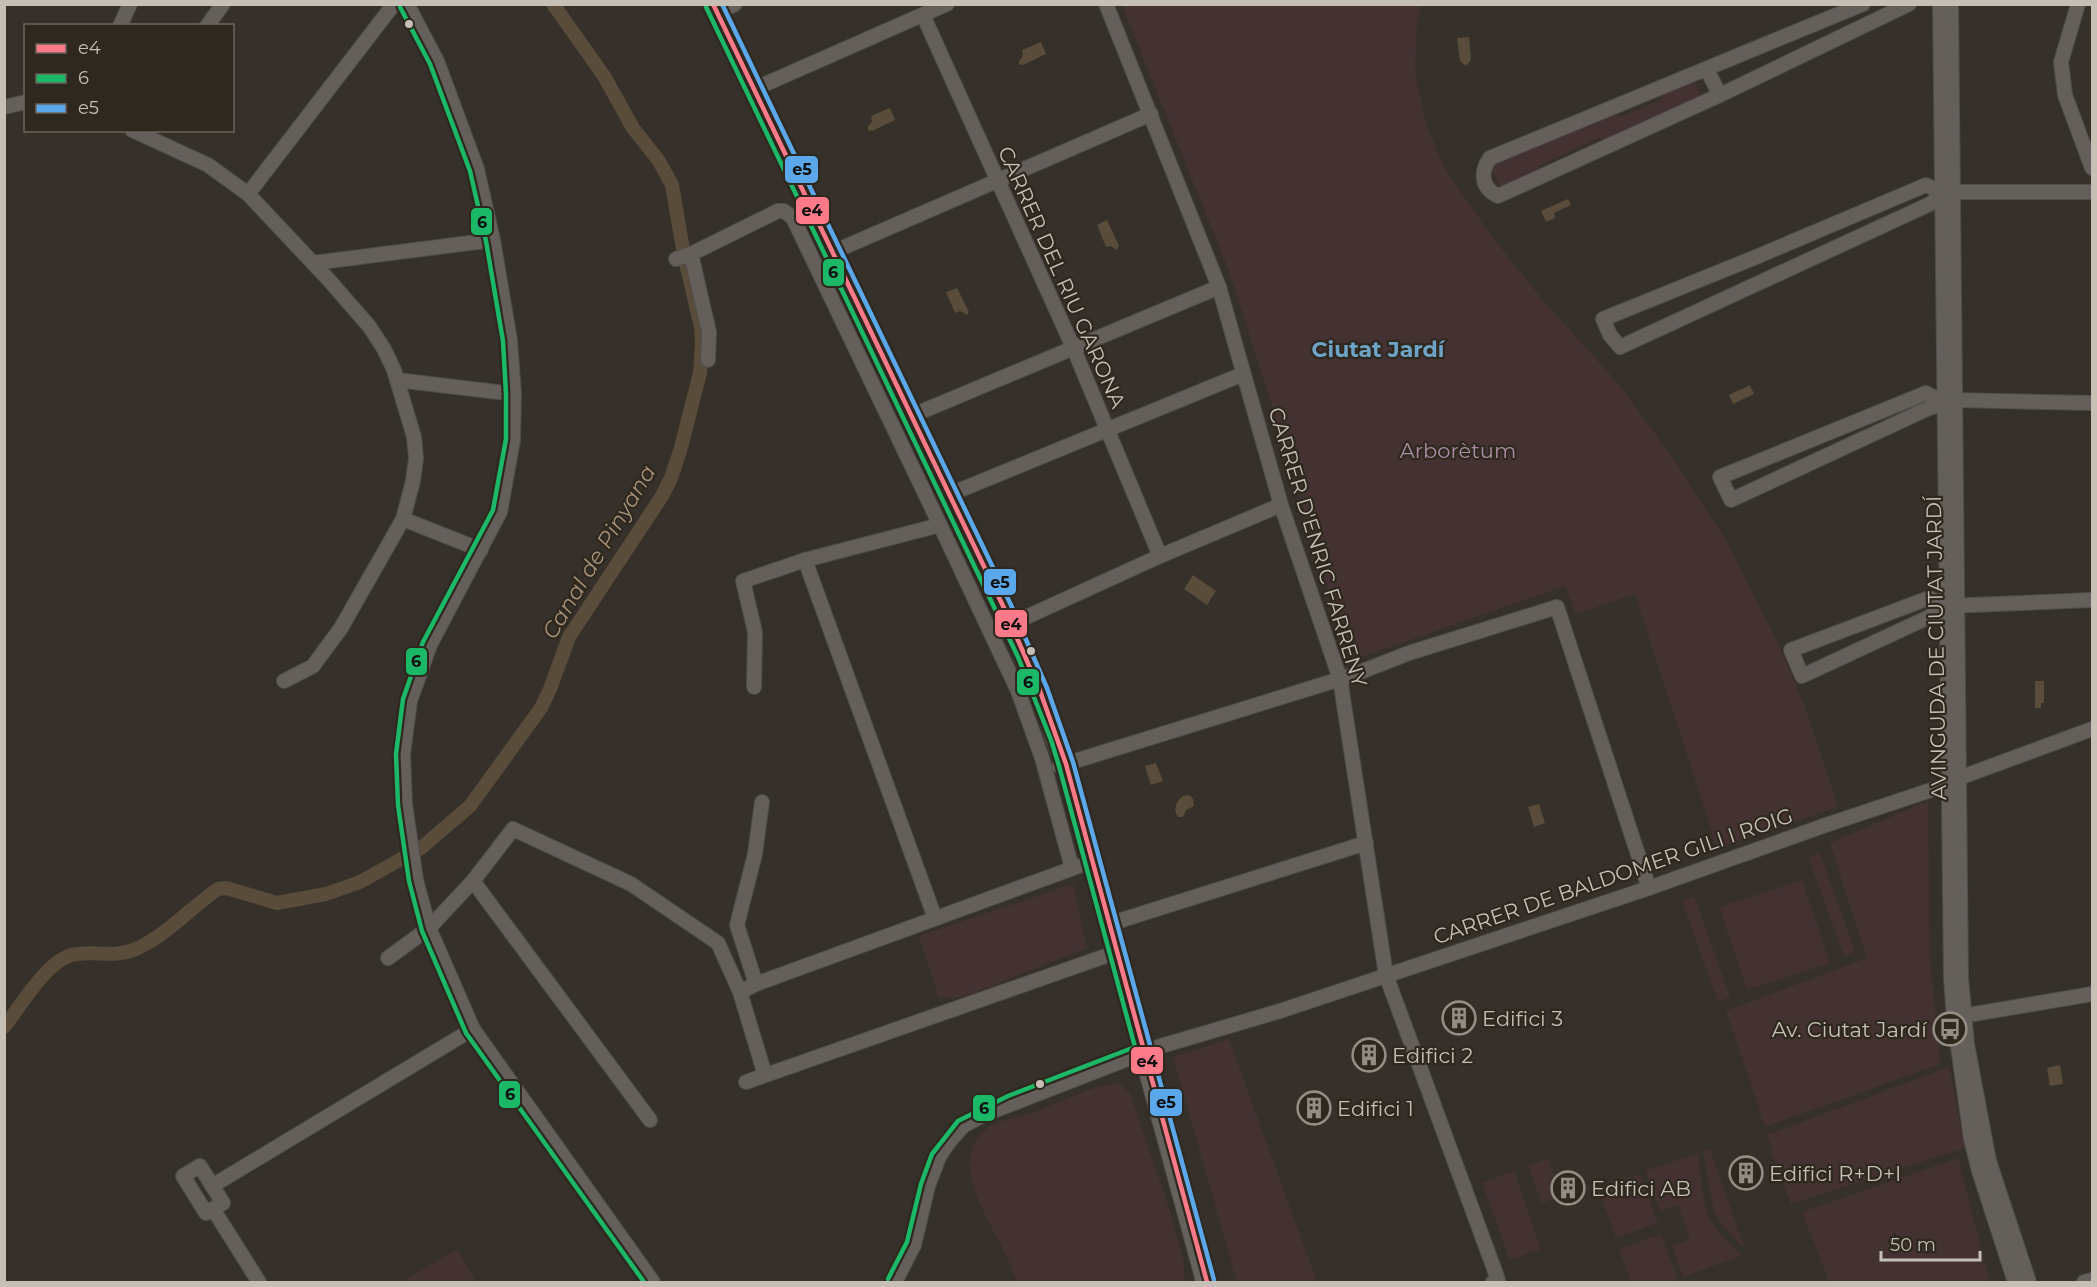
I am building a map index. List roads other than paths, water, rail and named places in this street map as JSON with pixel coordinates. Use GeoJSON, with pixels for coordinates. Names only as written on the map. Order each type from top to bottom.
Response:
{"type":"FeatureCollection","features":[{"type":"Feature","properties":{"kind":"main road"},"geometry":{"type":"LineString","coordinates":[[722,7],[754,89],[1011,624],[1040,691],[1066,764],[1207,1282]]}},
{"type":"Feature","properties":{"kind":"street"},"geometry":{"type":"LineString","coordinates":[[121,24],[130,4]]}},
{"type":"Feature","properties":{"kind":"street"},"geometry":{"type":"LineString","coordinates":[[208,24],[223,4]]}},
{"type":"Feature","properties":{"kind":"street"},"geometry":{"type":"LineString","coordinates":[[248,194],[394,4]]}},
{"type":"Feature","properties":{"kind":"street"},"geometry":{"type":"LineString","coordinates":[[407,4],[436,61],[473,158],[493,240],[510,340],[514,394],[513,440],[500,512],[430,645],[410,701],[403,754],[405,804],[411,851],[429,928],[473,1029],[653,1282]]}},
{"type":"Feature","properties":{"kind":"street"},"geometry":{"type":"LineString","coordinates":[[754,89],[947,4]]}},
{"type":"Feature","properties":{"kind":"street","name":"CARRER D'ENRIC FARRENY"},"geometry":{"type":"LineString","coordinates":[[1106,4],[1219,287],[1281,505],[1340,679],[1386,975],[1496,1274],[1498,1281],[1493,1282]]}},
{"type":"Feature","properties":{"kind":"street"},"geometry":{"type":"LineString","coordinates":[[1863,4],[1490,158],[1482,168],[1483,180],[1490,192],[1498,196],[1720,95],[1909,4]]}},
{"type":"Feature","properties":{"kind":"street","name":"AVINGUDA DE CIUTAT JARDÍ"},"geometry":{"type":"LineString","coordinates":[[1940,4],[1947,192],[1954,781],[1961,978],[1959,1017],[1971,1139],[2015,1282]]}},
{"type":"Feature","properties":{"kind":"street","name":"AVINGUDA DE CIUTAT JARDÍ"},"geometry":{"type":"LineString","coordinates":[[1947,192],[1951,4]]}},
{"type":"Feature","properties":{"kind":"street"},"geometry":{"type":"LineString","coordinates":[[2078,4],[2061,62],[2065,95],[2092,168]]}},
{"type":"Feature","properties":{"kind":"street","name":"CARRER DEL RIU GARONA"},"geometry":{"type":"LineString","coordinates":[[923,15],[1073,347],[1160,556]]}},
{"type":"Feature","properties":{"kind":"street"},"geometry":{"type":"LineString","coordinates":[[1707,70],[1720,95]]}},
{"type":"Feature","properties":{"kind":"street"},"geometry":{"type":"LineString","coordinates":[[4,106],[24,102]]}},
{"type":"Feature","properties":{"kind":"street"},"geometry":{"type":"LineString","coordinates":[[833,252],[1151,114]]}},
{"type":"Feature","properties":{"kind":"street"},"geometry":{"type":"LineString","coordinates":[[136,132],[208,165],[248,194],[313,263],[369,326],[384,349],[397,380],[414,437],[416,458],[413,481],[403,519],[341,628],[313,666],[284,681]]}},
{"type":"Feature","properties":{"kind":"street"},"geometry":{"type":"LineString","coordinates":[[1947,192],[1932,203],[1620,347],[1610,335],[1604,319],[1926,185],[1947,192],[2092,192]]}},
{"type":"Feature","properties":{"kind":"street"},"geometry":{"type":"LineString","coordinates":[[676,259],[691,254],[778,211],[789,214],[1018,691],[1045,769],[1072,868]]}},
{"type":"Feature","properties":{"kind":"street"},"geometry":{"type":"LineString","coordinates":[[811,257],[816,217]]}},
{"type":"Feature","properties":{"kind":"street"},"geometry":{"type":"LineString","coordinates":[[313,263],[493,240]]}},
{"type":"Feature","properties":{"kind":"street"},"geometry":{"type":"LineString","coordinates":[[691,254],[709,332],[708,360]]}},
{"type":"Feature","properties":{"kind":"street"},"geometry":{"type":"LineString","coordinates":[[1756,257],[1767,281]]}},
{"type":"Feature","properties":{"kind":"street"},"geometry":{"type":"LineString","coordinates":[[911,416],[1219,287]]}},
{"type":"Feature","properties":{"kind":"street"},"geometry":{"type":"LineString","coordinates":[[948,495],[1244,374]]}},
{"type":"Feature","properties":{"kind":"street"},"geometry":{"type":"LineString","coordinates":[[397,380],[514,394]]}},
{"type":"Feature","properties":{"kind":"street"},"geometry":{"type":"LineString","coordinates":[[1950,401],[1731,500],[1720,477],[1926,393],[1950,401],[2092,402]]}},
{"type":"Feature","properties":{"kind":"street"},"geometry":{"type":"LineString","coordinates":[[1011,624],[1160,556],[1281,505]]}},
{"type":"Feature","properties":{"kind":"street"},"geometry":{"type":"LineString","coordinates":[[403,519],[481,550]]}},
{"type":"Feature","properties":{"kind":"street"},"geometry":{"type":"LineString","coordinates":[[754,687],[755,632],[743,581],[805,560],[940,525]]}},
{"type":"Feature","properties":{"kind":"street"},"geometry":{"type":"LineString","coordinates":[[965,530],[965,577]]}},
{"type":"Feature","properties":{"kind":"street"},"geometry":{"type":"LineString","coordinates":[[805,560],[935,918]]}},
{"type":"Feature","properties":{"kind":"street"},"geometry":{"type":"LineString","coordinates":[[1952,605],[1802,676],[1791,650],[1929,598],[1952,605],[2092,600]]}},
{"type":"Feature","properties":{"kind":"street"},"geometry":{"type":"LineString","coordinates":[[1045,769],[1340,679],[1409,652],[1557,607],[1649,888]]}},
{"type":"Feature","properties":{"kind":"street","name":"CARRER DE BALDOMER GILI I ROIG"},"geometry":{"type":"LineString","coordinates":[[895,1282],[914,1245],[928,1186],[939,1157],[963,1126],[992,1111],[1144,1052],[1280,1011],[1649,888],[1954,781],[2092,729]]}},
{"type":"Feature","properties":{"kind":"street"},"geometry":{"type":"LineString","coordinates":[[756,984],[737,925],[755,854],[762,802]]}},
{"type":"Feature","properties":{"kind":"street"},"geometry":{"type":"LineString","coordinates":[[388,958],[429,928],[473,881],[513,829],[631,884],[718,944],[740,992],[765,1075]]}},
{"type":"Feature","properties":{"kind":"street"},"geometry":{"type":"LineString","coordinates":[[1109,924],[1366,843]]}},
{"type":"Feature","properties":{"kind":"street"},"geometry":{"type":"LineString","coordinates":[[740,992],[756,984],[935,918],[1093,862]]}},
{"type":"Feature","properties":{"kind":"street"},"geometry":{"type":"LineString","coordinates":[[473,881],[650,1120]]}},
{"type":"Feature","properties":{"kind":"street"},"geometry":{"type":"LineString","coordinates":[[746,1082],[1117,951]]}},
{"type":"Feature","properties":{"kind":"street"},"geometry":{"type":"LineString","coordinates":[[1959,1017],[2092,994]]}},
{"type":"Feature","properties":{"kind":"street","name":"AVINGUDA DE CIUTAT JARDÍ"},"geometry":{"type":"LineString","coordinates":[[1959,1017],[1967,1044],[1989,1161],[2029,1282]]}},
{"type":"Feature","properties":{"kind":"street"},"geometry":{"type":"LineString","coordinates":[[212,1186],[473,1029]]}},
{"type":"Feature","properties":{"kind":"street"},"geometry":{"type":"LineString","coordinates":[[200,1166],[212,1186],[223,1203],[206,1214],[183,1176],[200,1166]]}},
{"type":"Feature","properties":{"kind":"street"},"geometry":{"type":"LineString","coordinates":[[213,1209],[259,1282]]}},
{"type":"Feature","properties":{"kind":"street"},"geometry":{"type":"LineString","coordinates":[[2084,1282],[2092,1280]]}},
{"type":"Feature","properties":{"kind":"waterway","name":"Canal de Pinyana"},"geometry":{"type":"LineString","coordinates":[[4,1027],[36,983],[56,963],[77,954],[113,954],[136,949],[168,929],[218,889],[226,888],[277,903],[326,894],[360,882],[421,848],[470,806],[541,708],[569,637],[662,496],[680,451],[700,373],[702,344],[701,327],[684,255],[672,185],[659,161],[633,128],[604,76],[553,4]]}},
{"type":"Feature","properties":{"kind":"place","name":"Edifici 3"},"geometry":{"type":"Point","coordinates":[1459,1018]}},
{"type":"Feature","properties":{"kind":"place","name":"Av. Ciutat Jardí"},"geometry":{"type":"Point","coordinates":[1950,1029]}},
{"type":"Feature","properties":{"kind":"place","name":"Edifici 2"},"geometry":{"type":"Point","coordinates":[1369,1055]}},
{"type":"Feature","properties":{"kind":"place","name":"Edifici 1"},"geometry":{"type":"Point","coordinates":[1314,1108]}},
{"type":"Feature","properties":{"kind":"place","name":"Edifici R+D+I"},"geometry":{"type":"Point","coordinates":[1746,1173]}},
{"type":"Feature","properties":{"kind":"place","name":"Edifici AB"},"geometry":{"type":"Point","coordinates":[1568,1188]}},
{"type":"Feature","properties":{"kind":"district","name":"Ciutat Jardí"},"geometry":{"type":"Point","coordinates":[1378,349]}},
{"type":"Feature","properties":{"kind":"park label","name":"Arborètum"},"geometry":{"type":"Point","coordinates":[1458,450]}}]}
